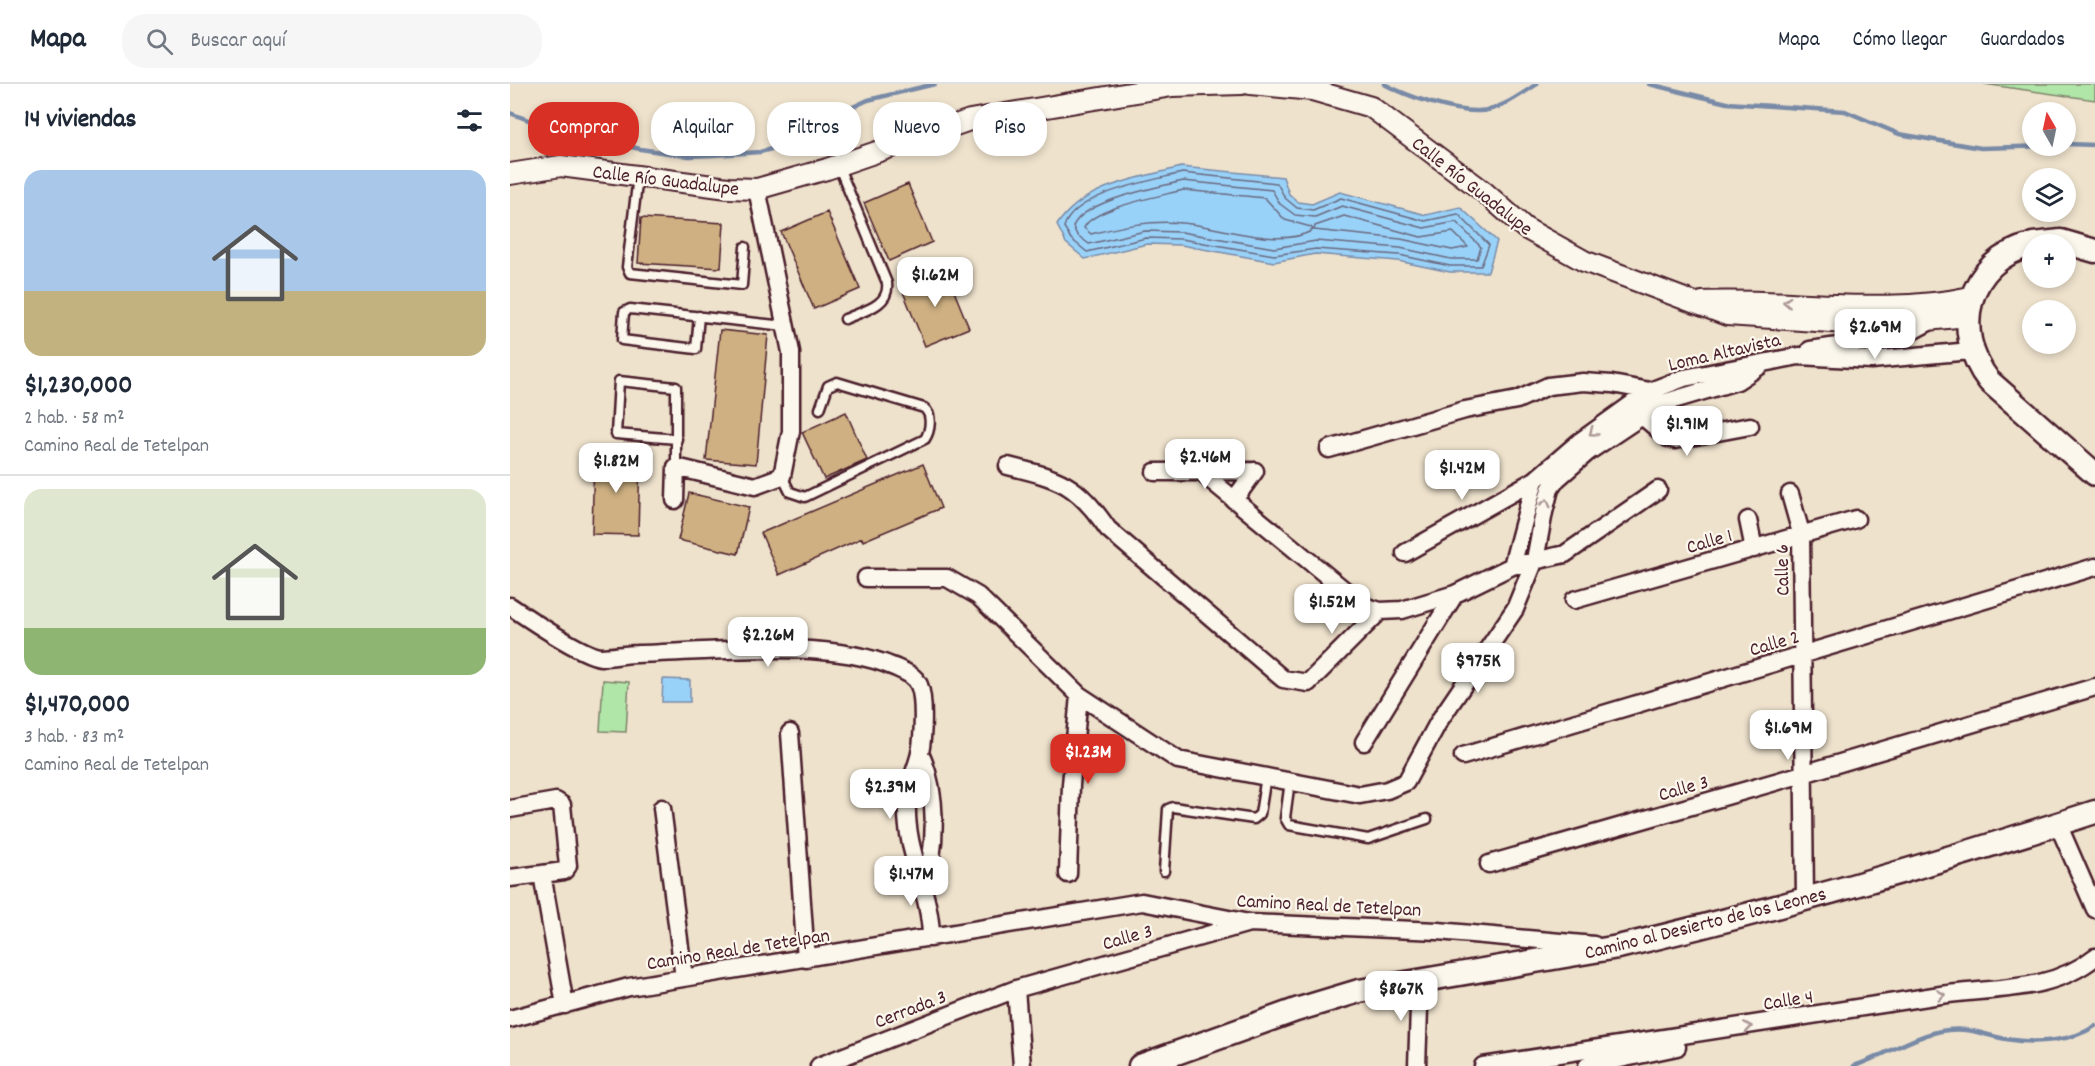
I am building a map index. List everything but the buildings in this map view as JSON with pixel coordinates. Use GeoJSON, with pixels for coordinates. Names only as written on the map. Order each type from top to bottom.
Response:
{"type":"FeatureCollection","features":[{"type":"Feature","properties":{"kind":"main road"},"geometry":{"type":"LineString","coordinates":[[2076,245],[2095,251]]}},
{"type":"Feature","properties":{"kind":"main road"},"geometry":{"type":"LineString","coordinates":[[2022,249],[2009,254],[1993,266],[1969,307],[1971,351],[1978,368],[1989,381],[2095,474]]}},
{"type":"Feature","properties":{"kind":"main road","name":"Camino al Desierto de los Leones"},"geometry":{"type":"LineString","coordinates":[[1140,1066],[1306,1006],[1359,990],[1618,947],[1805,899],[2095,812]]}},
{"type":"Feature","properties":{"kind":"street","name":"Calle Río Guadalupe"},"geometry":{"type":"LineString","coordinates":[[510,174],[561,166],[728,188],[757,189],[838,165],[970,120],[1172,86],[1242,84]]}},
{"type":"Feature","properties":{"kind":"street","name":"Calle Río Guadalupe"},"geometry":{"type":"LineString","coordinates":[[1250,84],[1312,90],[1371,107],[1483,191],[1525,228],[1584,261],[1727,315],[1876,325],[1932,321],[1969,307]]}},
{"type":"Feature","properties":{"kind":"street"},"geometry":{"type":"LineString","coordinates":[[675,500],[676,467],[755,486],[782,476],[791,431],[793,393],[786,326],[757,189]]}},
{"type":"Feature","properties":{"kind":"street","name":"Calle Río Guadalupe"},"geometry":{"type":"LineString","coordinates":[[1695,303],[1752,300],[1969,307]]}},
{"type":"Feature","properties":{"kind":"street","name":"Loma Altavista"},"geometry":{"type":"LineString","coordinates":[[1406,553],[1535,480],[1579,442],[1655,397],[1737,381],[1761,365],[1799,356],[1813,348],[1901,337],[1932,321]]}},
{"type":"Feature","properties":{"kind":"street","name":"Loma Altavista"},"geometry":{"type":"LineString","coordinates":[[1799,356],[1871,360],[1971,351]]}},
{"type":"Feature","properties":{"kind":"street"},"geometry":{"type":"LineString","coordinates":[[866,578],[947,578],[978,596],[1079,695],[1178,760],[1360,795],[1387,790],[1407,782],[1439,721],[1515,609],[1535,560],[1550,489],[1557,478],[1588,452],[1641,415],[1655,397],[1583,382],[1548,386],[1517,400],[1465,410],[1329,449]]}},
{"type":"Feature","properties":{"kind":"street"},"geometry":{"type":"LineString","coordinates":[[1641,415],[1668,438],[1675,440],[1750,426]]}},
{"type":"Feature","properties":{"kind":"street"},"geometry":{"type":"LineString","coordinates":[[1008,466],[1046,475],[1068,485],[1089,501],[1108,529],[1283,678],[1308,683],[1380,611]]}},
{"type":"Feature","properties":{"kind":"street"},"geometry":{"type":"LineString","coordinates":[[1155,472],[1255,471],[1234,500]]}},
{"type":"Feature","properties":{"kind":"street"},"geometry":{"type":"LineString","coordinates":[[1202,473],[1366,608],[1380,611],[1402,610],[1455,594],[1512,566],[1565,554],[1658,490]]}},
{"type":"Feature","properties":{"kind":"street"},"geometry":{"type":"LineString","coordinates":[[1521,592],[1512,566],[1535,480]]}},
{"type":"Feature","properties":{"kind":"street","name":"Calle 6"},"geometry":{"type":"LineString","coordinates":[[1790,494],[1801,533],[1805,899]]}},
{"type":"Feature","properties":{"kind":"street","name":"Calle 1"},"geometry":{"type":"LineString","coordinates":[[1574,600],[1856,519]]}},
{"type":"Feature","properties":{"kind":"street"},"geometry":{"type":"LineString","coordinates":[[1748,520],[1754,549]]}},
{"type":"Feature","properties":{"kind":"street","name":"Calle 2"},"geometry":{"type":"LineString","coordinates":[[1463,756],[2095,567]]}},
{"type":"Feature","properties":{"kind":"street"},"geometry":{"type":"LineString","coordinates":[[1364,742],[1455,594]]}},
{"type":"Feature","properties":{"kind":"street"},"geometry":{"type":"LineString","coordinates":[[510,606],[538,626],[599,657],[766,651],[838,652],[864,656],[908,673],[919,683],[923,700],[920,753],[909,786],[907,819],[911,846],[924,885],[931,938]]}},
{"type":"Feature","properties":{"kind":"street","name":"Calle 3"},"geometry":{"type":"LineString","coordinates":[[1489,864],[2095,687]]}},
{"type":"Feature","properties":{"kind":"street"},"geometry":{"type":"LineString","coordinates":[[1068,874],[1071,785],[1079,695]]}},
{"type":"Feature","properties":{"kind":"street"},"geometry":{"type":"LineString","coordinates":[[790,733],[806,959]]}},
{"type":"Feature","properties":{"kind":"street"},"geometry":{"type":"LineString","coordinates":[[920,753],[932,786],[933,818],[928,873],[924,885]]}},
{"type":"Feature","properties":{"kind":"street"},"geometry":{"type":"LineString","coordinates":[[510,809],[556,801],[562,805],[568,866],[564,871],[510,878]]}},
{"type":"Feature","properties":{"kind":"street"},"geometry":{"type":"LineString","coordinates":[[662,808],[684,978]]}},
{"type":"Feature","properties":{"kind":"street"},"geometry":{"type":"LineString","coordinates":[[907,819],[933,818]]}},
{"type":"Feature","properties":{"kind":"street"},"geometry":{"type":"LineString","coordinates":[[2058,824],[2095,909]]}},
{"type":"Feature","properties":{"kind":"street"},"geometry":{"type":"LineString","coordinates":[[542,874],[565,1005]]}},
{"type":"Feature","properties":{"kind":"street","name":"Camino Real de Tetelpan"},"geometry":{"type":"LineString","coordinates":[[510,1019],[629,987],[1142,902],[1249,923],[1438,931],[1618,947]]}},
{"type":"Feature","properties":{"kind":"street","name":"Calle 3"},"geometry":{"type":"LineString","coordinates":[[1016,989],[1249,923]]}},
{"type":"Feature","properties":{"kind":"street","name":"Calle 4"},"geometry":{"type":"LineString","coordinates":[[1483,1066],[1716,1032],[1936,996],[2030,985],[2070,975],[2095,957]]}},
{"type":"Feature","properties":{"kind":"street"},"geometry":{"type":"LineString","coordinates":[[1417,1066],[1420,980]]}},
{"type":"Feature","properties":{"kind":"street"},"geometry":{"type":"LineString","coordinates":[[1016,989],[1022,1066]]}},
{"type":"Feature","properties":{"kind":"street","name":"Cerrada 3"},"geometry":{"type":"LineString","coordinates":[[819,1066],[1016,989]]}},
{"type":"Feature","properties":{"kind":"street"},"geometry":{"type":"LineString","coordinates":[[1587,1066],[1700,1042],[1716,1032]]}},
{"type":"Feature","properties":{"kind":"lane"},"geometry":{"type":"LineString","coordinates":[[838,165],[887,283],[888,293],[884,302],[845,319]]}},
{"type":"Feature","properties":{"kind":"lane"},"geometry":{"type":"LineString","coordinates":[[638,176],[627,267],[630,273],[742,285],[745,247]]}},
{"type":"Feature","properties":{"kind":"lane"},"geometry":{"type":"LineString","coordinates":[[699,316],[696,349],[621,340],[626,309],[699,316],[786,326]]}},
{"type":"Feature","properties":{"kind":"lane"},"geometry":{"type":"LineString","coordinates":[[676,467],[677,439],[674,385],[619,381],[616,434],[677,439]]}},
{"type":"Feature","properties":{"kind":"lane"},"geometry":{"type":"LineString","coordinates":[[782,476],[790,492],[805,497],[925,440],[928,434],[929,416],[924,408],[837,382],[828,386],[820,409]]}},
{"type":"Feature","properties":{"kind":"lane"},"geometry":{"type":"LineString","coordinates":[[1164,871],[1168,809],[1173,807],[1254,819],[1260,814],[1266,776]]}},
{"type":"Feature","properties":{"kind":"lane"},"geometry":{"type":"LineString","coordinates":[[1290,781],[1285,818],[1289,825],[1368,839],[1427,819]]}},
{"type":"Feature","properties":{"kind":"green space"},"geometry":{"type":"Polygon","coordinates":[[[1984,84],[2095,84],[2095,100],[1984,84]]]}},
{"type":"Feature","properties":{"kind":"green space"},"geometry":{"type":"Polygon","coordinates":[[[603,680],[629,682],[626,732],[600,731],[603,680]]]}},
{"type":"Feature","properties":{"kind":"water"},"geometry":{"type":"Polygon","coordinates":[[[1181,167],[1283,177],[1289,194],[1298,202],[1312,204],[1340,192],[1426,215],[1460,207],[1497,241],[1488,272],[1450,272],[1398,261],[1315,254],[1274,262],[1181,245],[1147,244],[1085,259],[1066,243],[1057,225],[1068,211],[1082,200],[1113,185],[1181,167]]]}},
{"type":"Feature","properties":{"kind":"water"},"geometry":{"type":"Polygon","coordinates":[[[663,679],[690,680],[690,702],[662,702],[663,679]]]}},
{"type":"Feature","properties":{"kind":"waterway"},"geometry":{"type":"LineString","coordinates":[[510,113],[544,126],[640,149],[689,156],[760,152],[782,146],[829,118],[868,100],[935,84]]}},
{"type":"Feature","properties":{"kind":"waterway"},"geometry":{"type":"LineString","coordinates":[[1384,84],[1430,102],[1467,111],[1494,108],[1537,84]]}},
{"type":"Feature","properties":{"kind":"waterway"},"geometry":{"type":"LineString","coordinates":[[1649,84],[1727,103],[1845,111],[1899,134],[1981,148],[2022,147]]}},
{"type":"Feature","properties":{"kind":"waterway"},"geometry":{"type":"LineString","coordinates":[[2076,144],[2095,145]]}},
{"type":"Feature","properties":{"kind":"waterway"},"geometry":{"type":"LineString","coordinates":[[1854,1066],[1924,1036],[1948,1030],[1978,1032],[2006,1039],[2040,1041],[2064,1038],[2095,1026]]}}]}
